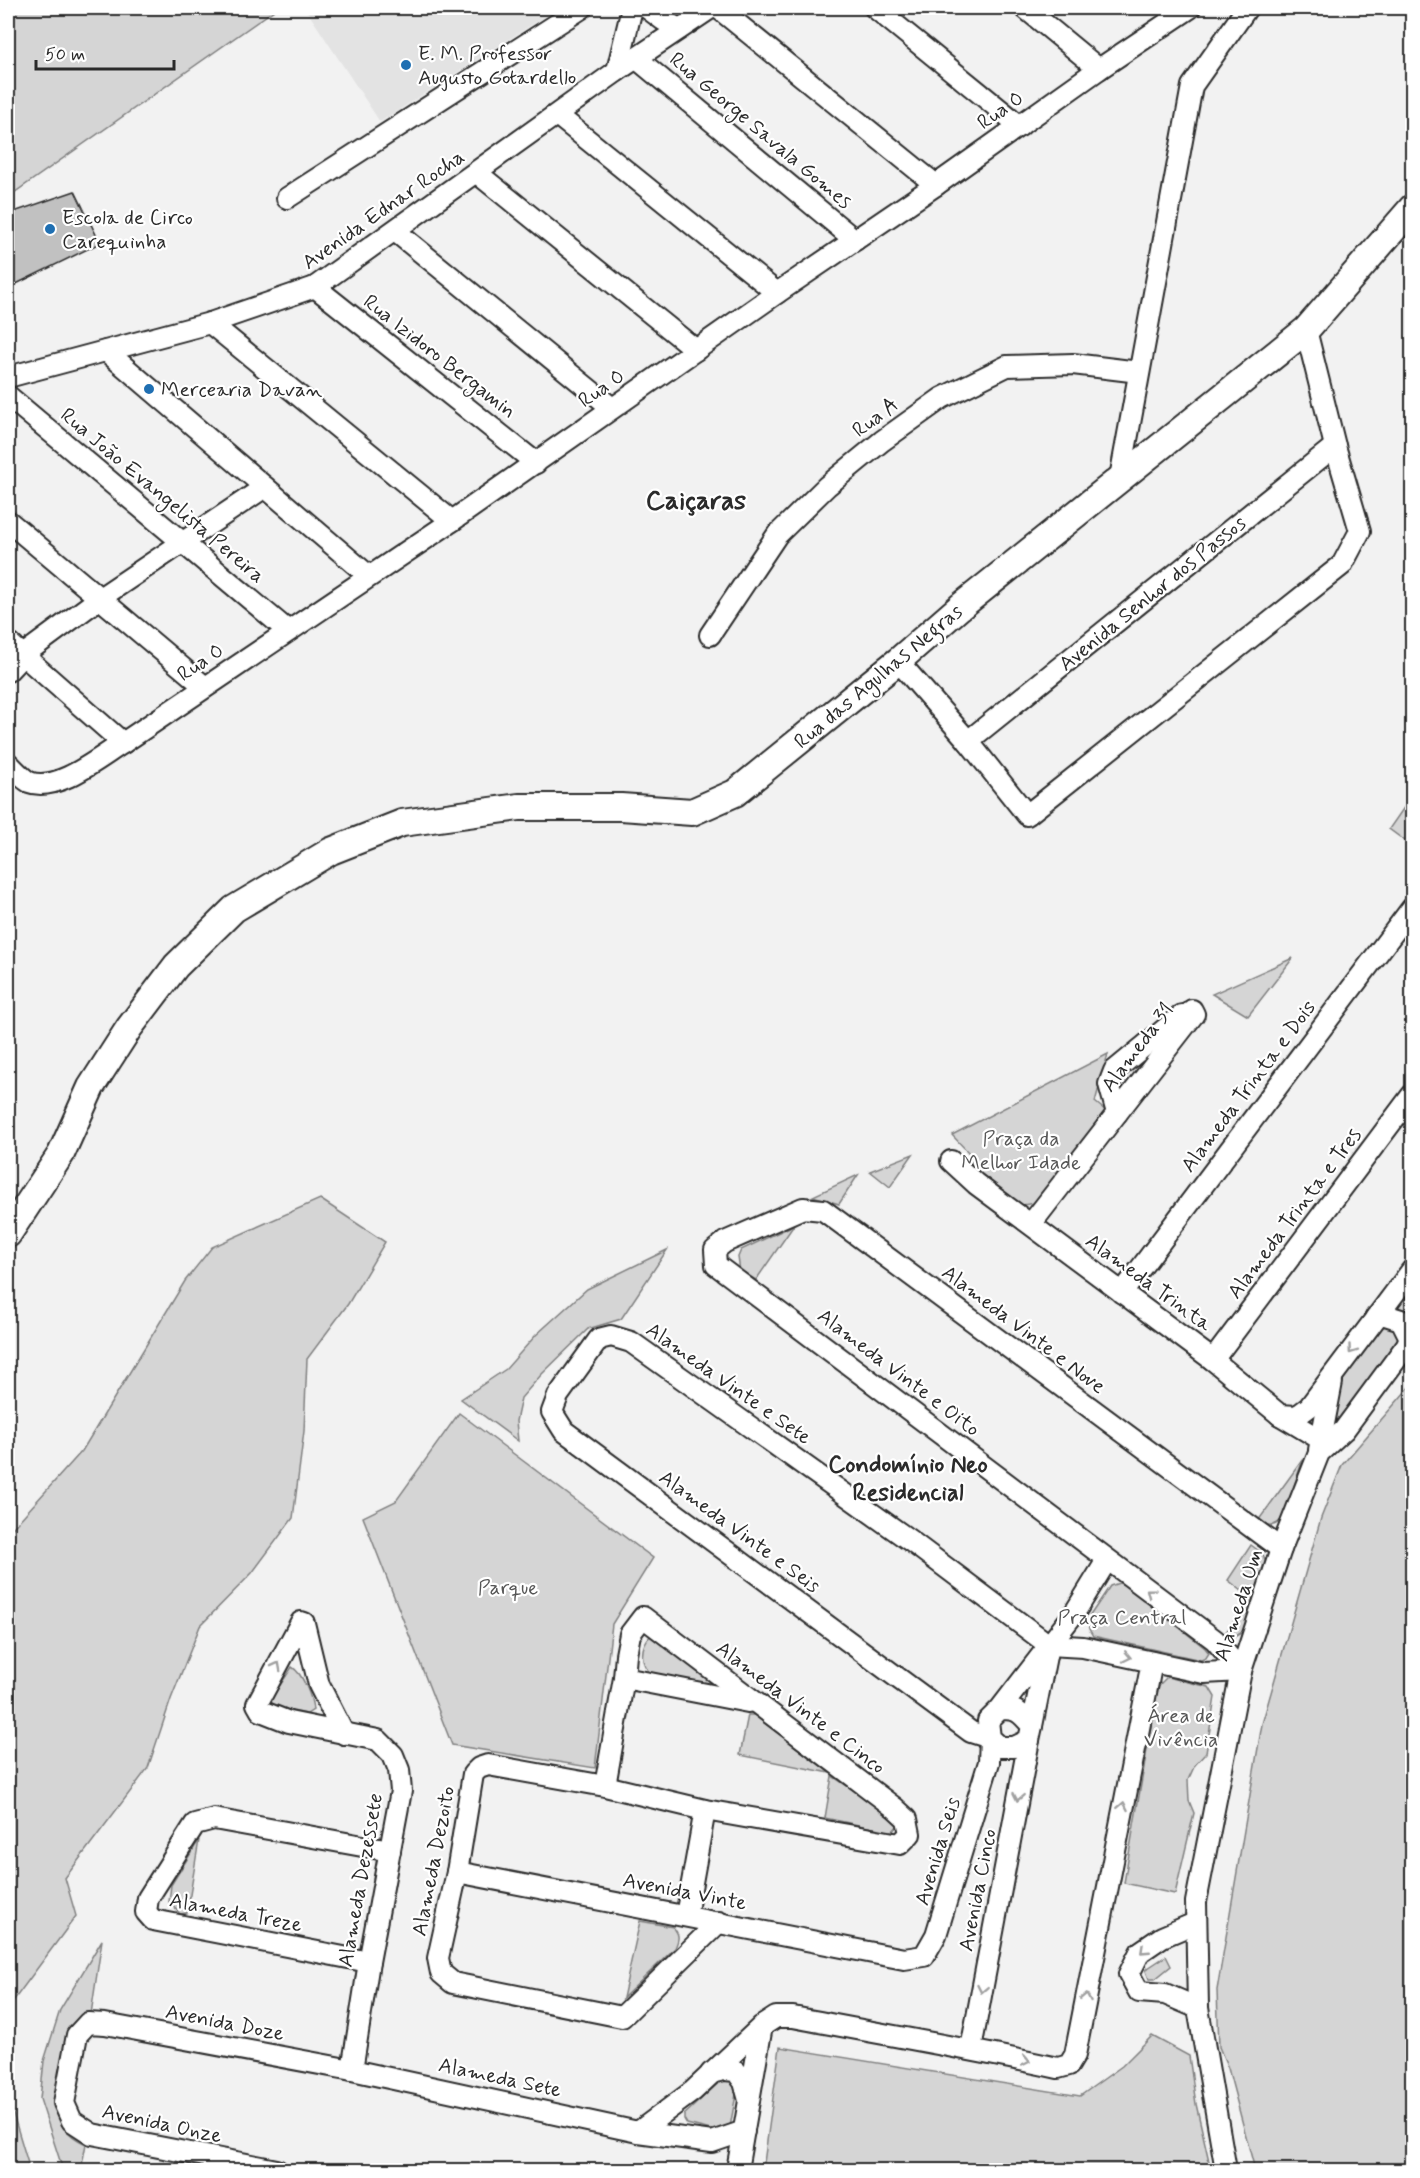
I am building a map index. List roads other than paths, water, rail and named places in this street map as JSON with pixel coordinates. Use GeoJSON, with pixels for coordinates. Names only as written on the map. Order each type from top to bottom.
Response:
{"type":"FeatureCollection","features":[{"type":"Feature","properties":{"kind":"street"},"geometry":{"type":"LineString","coordinates":[[287,198],[582,8]]}},
{"type":"Feature","properties":{"kind":"street"},"geometry":{"type":"LineString","coordinates":[[617,71],[632,8]]}},
{"type":"Feature","properties":{"kind":"street"},"geometry":{"type":"LineString","coordinates":[[647,8],[679,28]]}},
{"type":"Feature","properties":{"kind":"street","name":"Avenida Ednar Rocha"},"geometry":{"type":"LineString","coordinates":[[8,377],[210,323],[315,288],[617,71],[711,8]]}},
{"type":"Feature","properties":{"kind":"street"},"geometry":{"type":"LineString","coordinates":[[717,8],[936,185]]}},
{"type":"Feature","properties":{"kind":"street"},"geometry":{"type":"LineString","coordinates":[[875,8],[1020,126]]}},
{"type":"Feature","properties":{"kind":"street"},"geometry":{"type":"LineString","coordinates":[[1025,8],[1099,69]]}},
{"type":"Feature","properties":{"kind":"street"},"geometry":{"type":"LineString","coordinates":[[1120,478],[1192,86],[1247,8]]}},
{"type":"Feature","properties":{"kind":"street","name":"Rua O"},"geometry":{"type":"LineString","coordinates":[[8,763],[29,782],[49,785],[71,775],[123,743],[536,463],[777,293],[936,185],[1183,9]]}},
{"type":"Feature","properties":{"kind":"street","name":"Rua George Savala Gomes"},"geometry":{"type":"LineString","coordinates":[[636,58],[855,240]]}},
{"type":"Feature","properties":{"kind":"street"},"geometry":{"type":"LineString","coordinates":[[557,115],[777,293]]}},
{"type":"Feature","properties":{"kind":"street"},"geometry":{"type":"LineString","coordinates":[[477,173],[696,350]]}},
{"type":"Feature","properties":{"kind":"street","name":"Rua das Agulhas Negras"},"geometry":{"type":"LineString","coordinates":[[8,1233],[61,1154],[91,1087],[129,1028],[176,966],[234,909],[331,851],[402,823],[519,807],[621,807],[692,812],[735,793],[898,661],[960,607],[1306,330],[1413,208]]}},
{"type":"Feature","properties":{"kind":"street"},"geometry":{"type":"LineString","coordinates":[[395,231],[612,408]]}},
{"type":"Feature","properties":{"kind":"street","name":"Rua Izidoro Bergamin"},"geometry":{"type":"LineString","coordinates":[[315,288],[536,463]]}},
{"type":"Feature","properties":{"kind":"street"},"geometry":{"type":"LineString","coordinates":[[210,323],[452,521]]}},
{"type":"Feature","properties":{"kind":"street"},"geometry":{"type":"LineString","coordinates":[[898,661],[968,741],[1027,815],[1342,565],[1360,531],[1335,446],[1306,330]]}},
{"type":"Feature","properties":{"kind":"street"},"geometry":{"type":"LineString","coordinates":[[106,351],[369,576]]}},
{"type":"Feature","properties":{"kind":"street","name":"Rua A"},"geometry":{"type":"LineString","coordinates":[[710,635],[777,535],[827,486],[882,441],[942,398],[1007,366],[1073,364],[1139,372]]}},
{"type":"Feature","properties":{"kind":"street","name":"Rua João Evangelista Pereira"},"geometry":{"type":"LineString","coordinates":[[8,396],[288,631]]}},
{"type":"Feature","properties":{"kind":"street","name":"Avenida Senhor dos Passos"},"geometry":{"type":"LineString","coordinates":[[968,741],[1335,446]]}},
{"type":"Feature","properties":{"kind":"street"},"geometry":{"type":"LineString","coordinates":[[8,671],[23,655],[100,598],[265,487]]}},
{"type":"Feature","properties":{"kind":"street"},"geometry":{"type":"LineString","coordinates":[[8,521],[205,687]]}},
{"type":"Feature","properties":{"kind":"street"},"geometry":{"type":"LineString","coordinates":[[8,642],[123,743]]}},
{"type":"Feature","properties":{"kind":"street","name":"Alameda Trinta e Dois"},"geometry":{"type":"LineString","coordinates":[[1122,1293],[1413,908]]}},
{"type":"Feature","properties":{"kind":"street","name":"Alameda 31"},"geometry":{"type":"LineString","coordinates":[[1188,1010],[1192,1010],[1194,1014],[1117,1113],[1109,1084],[1114,1071],[1188,1010]]}},
{"type":"Feature","properties":{"kind":"street","name":"Alameda Trinta e Tres"},"geometry":{"type":"LineString","coordinates":[[1213,1360],[1413,1095]]}},
{"type":"Feature","properties":{"kind":"street"},"geometry":{"type":"LineString","coordinates":[[1031,1224],[1117,1113]]}},
{"type":"Feature","properties":{"kind":"street","name":"Alameda Trinta"},"geometry":{"type":"LineString","coordinates":[[951,1161],[976,1184],[1213,1360],[1319,1446]]}},
{"type":"Feature","properties":{"kind":"street","name":"Alameda Vinte e Nove"},"geometry":{"type":"LineString","coordinates":[[725,1242],[803,1208],[823,1210],[1281,1549]]}},
{"type":"Feature","properties":{"kind":"street","name":"Alameda Vinte e Oito"},"geometry":{"type":"LineString","coordinates":[[725,1242],[715,1250],[716,1265],[1215,1640],[1241,1671]]}},
{"type":"Feature","properties":{"kind":"street"},"geometry":{"type":"LineString","coordinates":[[1280,1415],[1297,1416],[1309,1407],[1413,1270]]}},
{"type":"Feature","properties":{"kind":"street"},"geometry":{"type":"LineString","coordinates":[[1376,1317],[1382,1314],[1401,1320],[1410,1341]]}},
{"type":"Feature","properties":{"kind":"street","name":"Alameda Vinte e Sete"},"geometry":{"type":"LineString","coordinates":[[611,1336],[631,1342],[912,1542],[1048,1645]]}},
{"type":"Feature","properties":{"kind":"street","name":"Alameda Vinte e Seis"},"geometry":{"type":"LineString","coordinates":[[611,1336],[598,1339],[558,1396],[552,1412],[564,1431],[971,1732],[990,1738]]}},
{"type":"Feature","properties":{"kind":"street","name":"Alameda Um"},"geometry":{"type":"LineString","coordinates":[[1226,2170],[1198,2008],[1195,1923],[1196,1902],[1241,1671],[1281,1549],[1319,1446],[1344,1430],[1410,1341]]}},
{"type":"Feature","properties":{"kind":"street"},"geometry":{"type":"LineString","coordinates":[[1319,1446],[1333,1377]]}},
{"type":"Feature","properties":{"kind":"street"},"geometry":{"type":"LineString","coordinates":[[1000,1708],[1013,1708],[1023,1716],[1031,1733],[1014,1747],[1000,1747],[990,1738],[988,1721],[1075,1612],[1107,1560]]}},
{"type":"Feature","properties":{"kind":"street"},"geometry":{"type":"LineString","coordinates":[[1075,1612],[1077,1631],[1083,1647]]}},
{"type":"Feature","properties":{"kind":"street","name":"Alameda Vinte e Cinco"},"geometry":{"type":"LineString","coordinates":[[624,1678],[630,1634],[643,1617],[901,1814],[907,1819],[910,1834],[900,1844],[705,1810]]}},
{"type":"Feature","properties":{"kind":"street","name":"Alameda Dezessete"},"geometry":{"type":"LineString","coordinates":[[319,1685],[304,1623],[301,1622],[258,1704],[261,1711],[289,1722],[378,1740],[393,1755],[399,1770],[401,1791],[369,1962],[352,2070]]}},
{"type":"Feature","properties":{"kind":"street"},"geometry":{"type":"LineString","coordinates":[[1204,1673],[1218,1658],[1215,1640]]}},
{"type":"Feature","properties":{"kind":"street"},"geometry":{"type":"LineString","coordinates":[[1048,1645],[1083,1647],[1204,1673],[1241,1671]]}},
{"type":"Feature","properties":{"kind":"street","name":"Avenida Cinco"},"geometry":{"type":"LineString","coordinates":[[971,2049],[1048,1645]]}},
{"type":"Feature","properties":{"kind":"street"},"geometry":{"type":"LineString","coordinates":[[638,2132],[693,2091],[762,2026],[776,2017],[793,2017],[936,2045],[971,2049],[1058,2068],[1069,2065],[1075,2055],[1152,1662]]}},
{"type":"Feature","properties":{"kind":"street"},"geometry":{"type":"LineString","coordinates":[[686,1916],[705,1810],[605,1786],[624,1678],[754,1703]]}},
{"type":"Feature","properties":{"kind":"street"},"geometry":{"type":"LineString","coordinates":[[289,1722],[314,1719],[320,1711],[319,1685]]}},
{"type":"Feature","properties":{"kind":"street"},"geometry":{"type":"LineString","coordinates":[[319,1685],[344,1734]]}},
{"type":"Feature","properties":{"kind":"street","name":"Avenida Seis"},"geometry":{"type":"LineString","coordinates":[[904,1959],[924,1956],[936,1935],[989,1762],[990,1738]]}},
{"type":"Feature","properties":{"kind":"street","name":"Alameda Dezoito"},"geometry":{"type":"LineString","coordinates":[[605,1786],[488,1765],[479,1768],[473,1774],[457,1872],[438,1958],[441,1973],[453,1983],[622,2017],[719,1922]]}},
{"type":"Feature","properties":{"kind":"street","name":"Alameda Treze"},"geometry":{"type":"LineString","coordinates":[[369,1962],[153,1920],[146,1912],[148,1898],[195,1824],[214,1819],[390,1851]]}},
{"type":"Feature","properties":{"kind":"street","name":"Avenida Vinte"},"geometry":{"type":"LineString","coordinates":[[457,1872],[904,1959]]}},
{"type":"Feature","properties":{"kind":"street"},"geometry":{"type":"LineString","coordinates":[[1195,1923],[1162,1936],[1140,1952],[1129,1974],[1139,1992],[1165,1994],[1198,2008]]}},
{"type":"Feature","properties":{"kind":"street","name":"Avenida Doze"},"geometry":{"type":"LineString","coordinates":[[88,2023],[105,2024],[352,2070]]}},
{"type":"Feature","properties":{"kind":"street","name":"Avenida Onze"},"geometry":{"type":"LineString","coordinates":[[88,2023],[77,2035],[64,2103],[72,2121],[92,2134],[277,2170]]}},
{"type":"Feature","properties":{"kind":"street"},"geometry":{"type":"LineString","coordinates":[[736,2170],[762,2026]]}},
{"type":"Feature","properties":{"kind":"street","name":"Alameda Sete"},"geometry":{"type":"LineString","coordinates":[[352,2070],[638,2132],[688,2140],[712,2142],[744,2131]]}},
{"type":"Feature","properties":{"kind":"street"},"geometry":{"type":"LineString","coordinates":[[711,2073],[724,2070],[736,2071],[744,2082],[749,2100]]}},
{"type":"Feature","properties":{"kind":"street"},"geometry":{"type":"LineString","coordinates":[[688,2140],[680,2132],[676,2121],[693,2091]]}},
{"type":"Feature","properties":{"kind":"street"},"geometry":{"type":"LineString","coordinates":[[712,2142],[736,2170]]}},
{"type":"Feature","properties":{"kind":"place","name":"E. M. Professor Augusto Gotardello"},"geometry":{"type":"Point","coordinates":[406,65]}},
{"type":"Feature","properties":{"kind":"place","name":"Escola de Circo Carequinha"},"geometry":{"type":"Point","coordinates":[50,229]}},
{"type":"Feature","properties":{"kind":"place","name":"Mercearia Davan"},"geometry":{"type":"Point","coordinates":[149,389]}},
{"type":"Feature","properties":{"kind":"district","name":"Caiçaras"},"geometry":{"type":"Point","coordinates":[696,500]}},
{"type":"Feature","properties":{"kind":"district","name":"Condomínio Neo Residencial"},"geometry":{"type":"Point","coordinates":[908,1478]}},
{"type":"Feature","properties":{"kind":"park label","name":"Praça da Melhor Idade"},"geometry":{"type":"Point","coordinates":[1021,1150]}},
{"type":"Feature","properties":{"kind":"park label","name":"Parque"},"geometry":{"type":"Point","coordinates":[508,1587]}},
{"type":"Feature","properties":{"kind":"park label","name":"Praça Central"},"geometry":{"type":"Point","coordinates":[1122,1617]}},
{"type":"Feature","properties":{"kind":"park label","name":"Área de Vivência"},"geometry":{"type":"Point","coordinates":[1181,1727]}}]}
